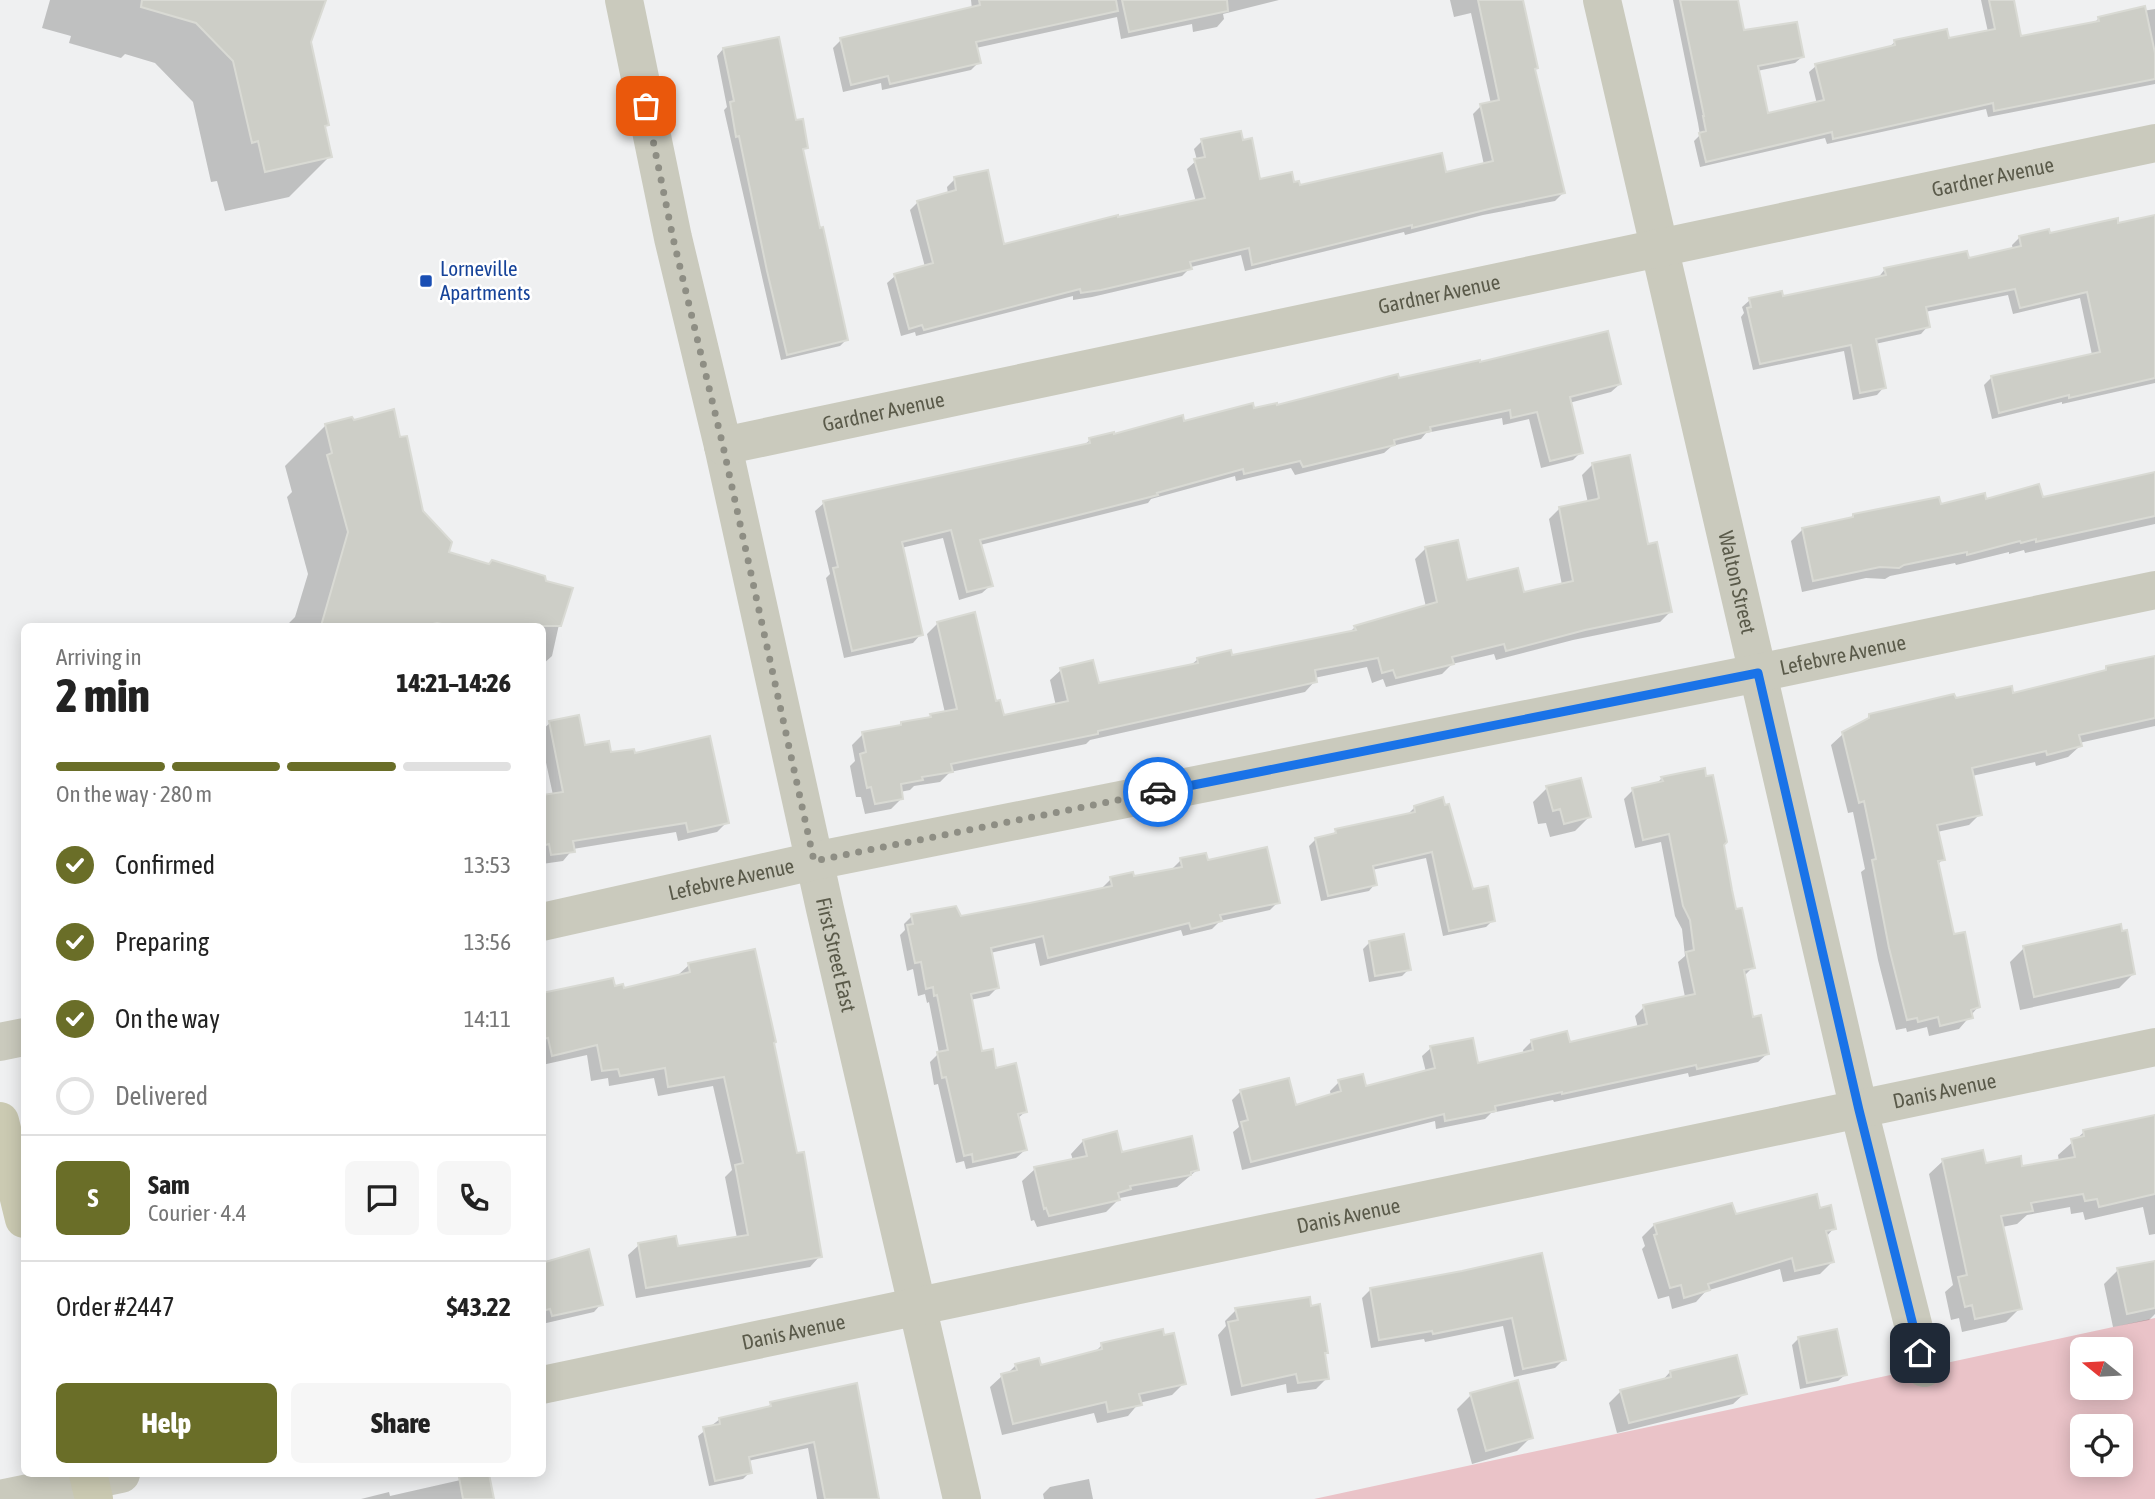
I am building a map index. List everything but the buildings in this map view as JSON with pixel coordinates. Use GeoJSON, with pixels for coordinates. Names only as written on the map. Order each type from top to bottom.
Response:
{"type":"FeatureCollection","features":[{"type":"Feature","properties":{"kind":"main road"},"geometry":{"type":"LineString","coordinates":[[0,1121],[21,1207]]}},
{"type":"Feature","properties":{"kind":"street","name":"First Street East"},"geometry":{"type":"LineString","coordinates":[[624,0],[673,238],[723,446],[814,861],[962,1499]]}},
{"type":"Feature","properties":{"kind":"street","name":"Walton Street"},"geometry":{"type":"LineString","coordinates":[[1602,0],[1859,1110],[1924,1368]]}},
{"type":"Feature","properties":{"kind":"street","name":"Gardner Avenue"},"geometry":{"type":"LineString","coordinates":[[723,446],[2155,143]]}},
{"type":"Feature","properties":{"kind":"street","name":"Lefebvre Avenue"},"geometry":{"type":"LineString","coordinates":[[546,921],[814,861],[1758,673],[2155,590]]}},
{"type":"Feature","properties":{"kind":"street"},"geometry":{"type":"LineString","coordinates":[[0,1042],[21,1038]]}},
{"type":"Feature","properties":{"kind":"street","name":"Danis Avenue"},"geometry":{"type":"LineString","coordinates":[[546,1384],[2155,1047]]}},
{"type":"Feature","properties":{"kind":"street"},"geometry":{"type":"LineString","coordinates":[[0,1499],[98,1482]]}},
{"type":"Feature","properties":{"kind":"shaded area"},"geometry":{"type":"Polygon","coordinates":[[[2155,1318],[2155,1499],[1314,1499],[2155,1318]]]}},
{"type":"Feature","properties":{"kind":"way so far"},"geometry":{"type":"LineString","coordinates":[[646,106],[673,238],[723,446],[814,861],[1158,792]]}},
{"type":"Feature","properties":{"kind":"place","name":"Lorneville Apartments"},"geometry":{"type":"Point","coordinates":[426,281]}},
{"type":"Feature","properties":{"kind":"route"},"geometry":{"type":"LineString","coordinates":[[1158,792],[1758,673],[1859,1110],[1920,1353]]}}]}
